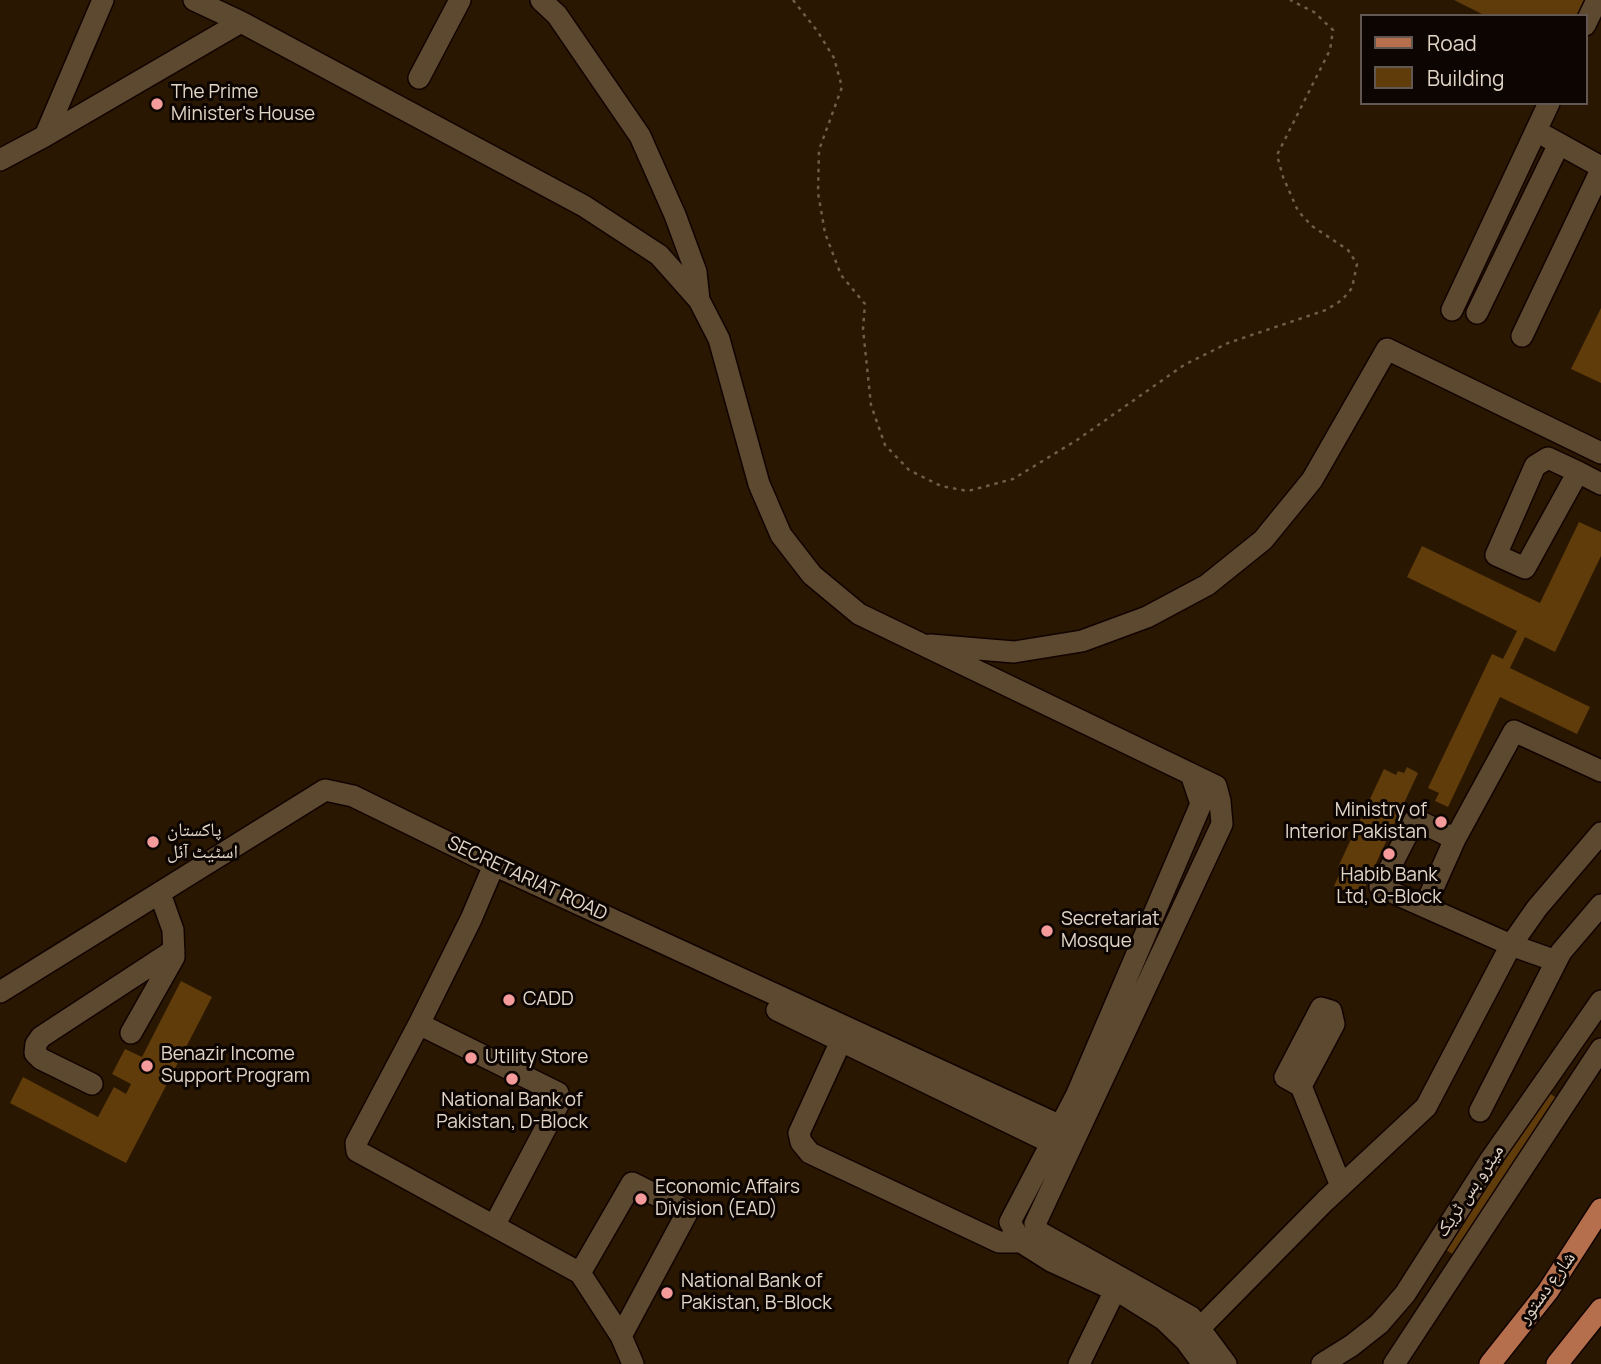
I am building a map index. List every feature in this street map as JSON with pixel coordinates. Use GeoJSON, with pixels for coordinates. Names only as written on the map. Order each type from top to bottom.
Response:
{"type":"FeatureCollection","features":[{"type":"Feature","properties":{"kind":"main road","name":"شارع دستور"},"geometry":{"type":"LineString","coordinates":[[1490,1364],[1548,1291],[1601,1209]]}},
{"type":"Feature","properties":{"kind":"main road"},"geometry":{"type":"LineString","coordinates":[[1557,1364],[1601,1308]]}},
{"type":"Feature","properties":{"kind":"street"},"geometry":{"type":"LineString","coordinates":[[46,136],[103,0]]}},
{"type":"Feature","properties":{"kind":"street"},"geometry":{"type":"LineString","coordinates":[[194,0],[241,22],[584,206],[659,255],[698,300],[719,339],[759,484],[781,535],[812,575],[859,614],[1216,786],[1222,824],[1065,1138],[1010,1222],[1021,1242],[1051,1261],[1119,1285]]}},
{"type":"Feature","properties":{"kind":"street"},"geometry":{"type":"LineString","coordinates":[[419,78],[460,0]]}},
{"type":"Feature","properties":{"kind":"street"},"geometry":{"type":"LineString","coordinates":[[541,0],[565,25],[640,136],[675,215],[696,272],[698,300]]}},
{"type":"Feature","properties":{"kind":"street"},"geometry":{"type":"LineString","coordinates":[[1587,22],[1597,0]]}},
{"type":"Feature","properties":{"kind":"street"},"geometry":{"type":"LineString","coordinates":[[0,160],[241,22]]}},
{"type":"Feature","properties":{"kind":"street"},"geometry":{"type":"LineString","coordinates":[[1452,310],[1548,105]]}},
{"type":"Feature","properties":{"kind":"street"},"geometry":{"type":"LineString","coordinates":[[1521,336],[1601,169],[1536,131]]}},
{"type":"Feature","properties":{"kind":"street"},"geometry":{"type":"LineString","coordinates":[[1477,313],[1559,144]]}},
{"type":"Feature","properties":{"kind":"street"},"geometry":{"type":"LineString","coordinates":[[917,644],[1014,652],[1082,641],[1147,617],[1207,585],[1263,540],[1312,480],[1387,349],[1601,453]]}},
{"type":"Feature","properties":{"kind":"street"},"geometry":{"type":"LineString","coordinates":[[1578,472],[1525,568],[1496,555],[1535,466],[1548,458],[1578,472],[1601,484]]}},
{"type":"Feature","properties":{"kind":"street"},"geometry":{"type":"LineString","coordinates":[[1425,906],[1455,839],[1514,732],[1601,771]]}},
{"type":"Feature","properties":{"kind":"street"},"geometry":{"type":"LineString","coordinates":[[1191,774],[1201,804],[1077,1094],[1065,1138],[1035,1224],[1039,1232],[1119,1285],[1163,1320],[1193,1335],[1226,1364]]}},
{"type":"Feature","properties":{"kind":"street","name":"SECRETARIAT ROAD"},"geometry":{"type":"LineString","coordinates":[[0,992],[325,790],[353,796],[493,869],[841,1041],[1065,1138]]}},
{"type":"Feature","properties":{"kind":"street","name":"SECRETARIAT ROAD"},"geometry":{"type":"LineString","coordinates":[[0,1005],[307,811],[336,802],[352,805],[493,869],[1065,1138]]}},
{"type":"Feature","properties":{"kind":"street"},"geometry":{"type":"LineString","coordinates":[[1455,839],[1415,819],[1380,887],[1511,945],[1556,961]]}},
{"type":"Feature","properties":{"kind":"street"},"geometry":{"type":"LineString","coordinates":[[1193,1335],[1341,1186],[1426,1107],[1511,945],[1536,908],[1601,833]]}},
{"type":"Feature","properties":{"kind":"street"},"geometry":{"type":"LineString","coordinates":[[493,869],[419,1024],[356,1143],[357,1151],[580,1273],[621,1336],[633,1364]]}},
{"type":"Feature","properties":{"kind":"street"},"geometry":{"type":"LineString","coordinates":[[131,1033],[174,957],[173,930],[163,902]]}},
{"type":"Feature","properties":{"kind":"street"},"geometry":{"type":"LineString","coordinates":[[1480,1111],[1561,952],[1601,905]]}},
{"type":"Feature","properties":{"kind":"street"},"geometry":{"type":"LineString","coordinates":[[92,1084],[41,1059],[35,1053],[36,1044],[41,1037],[174,950]]}},
{"type":"Feature","properties":{"kind":"street","name":"میٹرو بس ٹریک"},"geometry":{"type":"LineString","coordinates":[[1322,1364],[1352,1346],[1379,1324],[1405,1294],[1491,1159],[1601,1001]]}},
{"type":"Feature","properties":{"kind":"street"},"geometry":{"type":"LineString","coordinates":[[419,1024],[558,1093],[560,1101],[494,1226]]}},
{"type":"Feature","properties":{"kind":"street"},"geometry":{"type":"LineString","coordinates":[[841,1041],[799,1133],[801,1142],[810,1153],[999,1242],[1021,1242]]}},
{"type":"Feature","properties":{"kind":"street","name":"میٹرو بس ٹریک"},"geometry":{"type":"LineString","coordinates":[[1394,1364],[1601,1049]]}},
{"type":"Feature","properties":{"kind":"street"},"geometry":{"type":"LineString","coordinates":[[1301,1086],[1341,1186]]}},
{"type":"Feature","properties":{"kind":"street"},"geometry":{"type":"LineString","coordinates":[[580,1273],[632,1183],[688,1212],[621,1336]]}},
{"type":"Feature","properties":{"kind":"street"},"geometry":{"type":"LineString","coordinates":[[1079,1364],[1119,1285]]}},
{"type":"Feature","properties":{"kind":"street"},"geometry":{"type":"LineString","coordinates":[[1193,1335],[1203,1364]]}},
{"type":"Feature","properties":{"kind":"path"},"geometry":{"type":"LineString","coordinates":[[793,0],[834,58],[842,87],[819,150],[818,192],[825,233],[841,275],[865,304],[863,329],[871,405],[885,444],[909,470],[941,486],[968,491],[1013,479],[1077,440],[1184,365],[1228,343],[1326,310],[1342,300],[1352,288],[1357,264],[1348,250],[1312,226],[1298,211],[1283,177],[1278,155],[1330,50],[1333,30],[1314,12],[1290,0]]}},
{"type":"Feature","properties":{"kind":"building"},"geometry":{"type":"Polygon","coordinates":[[[1454,0],[1590,0],[1583,14],[1482,14],[1454,0]]]}},
{"type":"Feature","properties":{"kind":"building"},"geometry":{"type":"Polygon","coordinates":[[[1601,308],[1601,383],[1571,369],[1601,308]]]}},
{"type":"Feature","properties":{"kind":"building"},"geometry":{"type":"Polygon","coordinates":[[[1579,522],[1601,532],[1601,556],[1555,652],[1525,637],[1510,668],[1590,707],[1577,734],[1500,697],[1448,807],[1435,801],[1439,793],[1428,788],[1492,654],[1503,659],[1517,631],[1407,577],[1422,546],[1540,603],[1579,522]]]}},
{"type":"Feature","properties":{"kind":"building"},"geometry":{"type":"Polygon","coordinates":[[[1407,767],[1418,773],[1365,887],[1362,885],[1357,897],[1334,886],[1342,869],[1338,867],[1384,769],[1396,775],[1398,771],[1404,773],[1407,767]]]}},
{"type":"Feature","properties":{"kind":"building","name":"Benazir Income Support Program"},"geometry":{"type":"Polygon","coordinates":[[[181,981],[212,997],[126,1163],[10,1103],[23,1077],[98,1117],[114,1087],[126,1094],[131,1084],[112,1074],[125,1049],[142,1057],[181,981]]]}},
{"type":"Feature","properties":{"kind":"building"},"geometry":{"type":"Polygon","coordinates":[[[1534,1083],[1573,1109],[1469,1265],[1431,1240],[1534,1083]]]}},
{"type":"Feature","properties":{"kind":"place","name":"The Prime Minister's House"},"geometry":{"type":"Point","coordinates":[157,104]}},
{"type":"Feature","properties":{"kind":"place","name":"Ministry of Interior Pakistan"},"geometry":{"type":"Point","coordinates":[1441,822]}},
{"type":"Feature","properties":{"kind":"place","name":"پاکستان اسٹیٹ آئل"},"geometry":{"type":"Point","coordinates":[153,842]}},
{"type":"Feature","properties":{"kind":"place","name":"Habib Bank Ltd, Q-Block"},"geometry":{"type":"Point","coordinates":[1389,854]}},
{"type":"Feature","properties":{"kind":"place","name":"Secretariat Mosque"},"geometry":{"type":"Point","coordinates":[1047,931]}},
{"type":"Feature","properties":{"kind":"place","name":"CADD"},"geometry":{"type":"Point","coordinates":[509,1000]}},
{"type":"Feature","properties":{"kind":"place","name":"Utility Store"},"geometry":{"type":"Point","coordinates":[471,1058]}},
{"type":"Feature","properties":{"kind":"place","name":"Benazir Income Support Program"},"geometry":{"type":"Point","coordinates":[147,1066]}},
{"type":"Feature","properties":{"kind":"place","name":"National Bank of Pakistan, D-Block"},"geometry":{"type":"Point","coordinates":[512,1079]}},
{"type":"Feature","properties":{"kind":"place","name":"Economic Affairs Division (EAD)"},"geometry":{"type":"Point","coordinates":[641,1199]}},
{"type":"Feature","properties":{"kind":"place","name":"National Bank of Pakistan, B-Block"},"geometry":{"type":"Point","coordinates":[667,1293]}}]}
